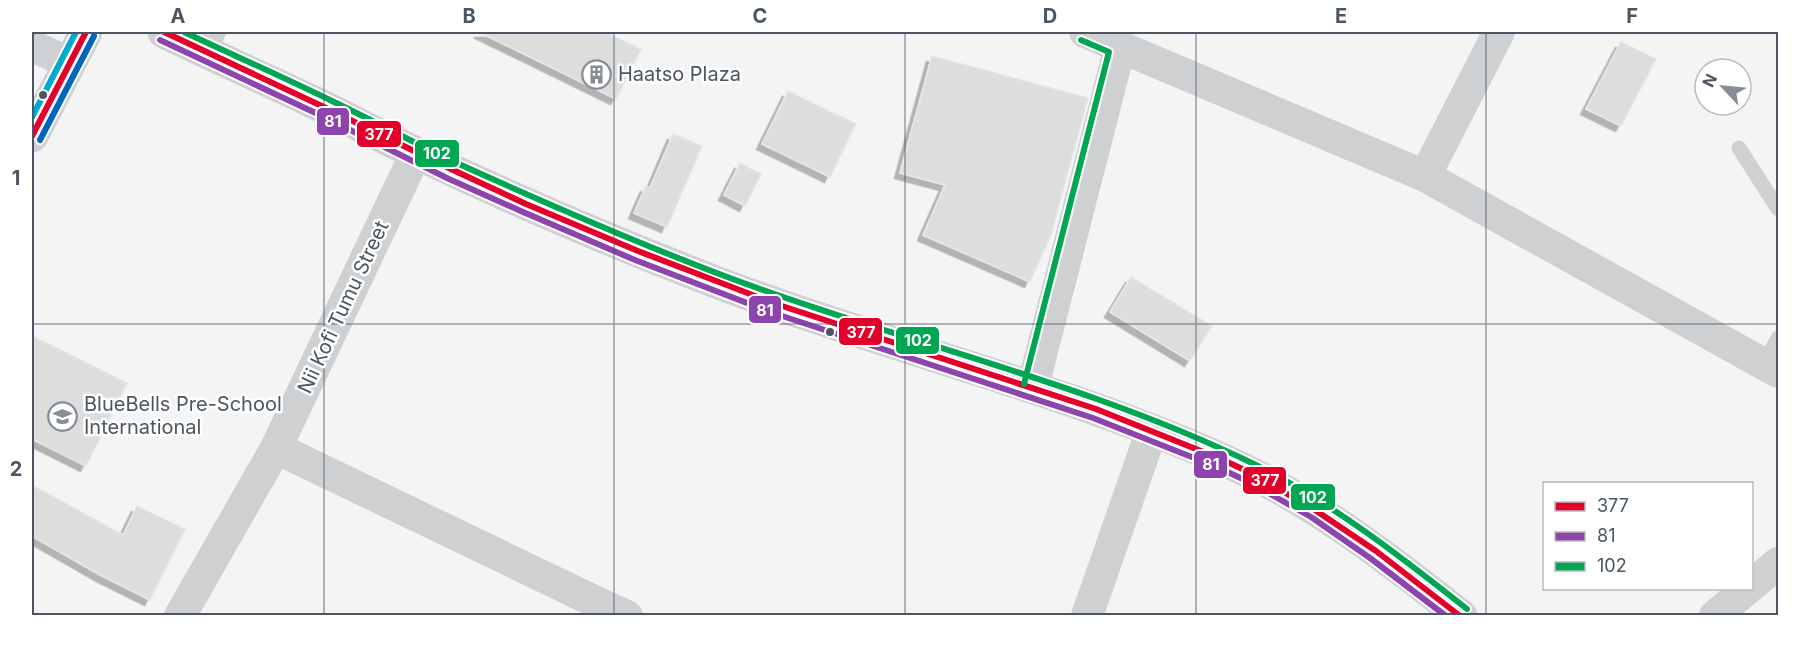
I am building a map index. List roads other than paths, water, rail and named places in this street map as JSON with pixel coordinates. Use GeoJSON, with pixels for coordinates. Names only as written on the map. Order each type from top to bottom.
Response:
{"type":"FeatureCollection","features":[{"type":"Feature","properties":{"kind":"street"},"geometry":{"type":"LineString","coordinates":[[32,136],[86,32]]}},
{"type":"Feature","properties":{"kind":"street"},"geometry":{"type":"LineString","coordinates":[[1085,32],[1425,176],[1774,358]]}},
{"type":"Feature","properties":{"kind":"street"},"geometry":{"type":"LineString","coordinates":[[1425,176],[1499,32]]}},
{"type":"Feature","properties":{"kind":"street"},"geometry":{"type":"LineString","coordinates":[[193,39],[416,153],[540,209],[714,281],[832,323],[1033,386],[1223,459],[1273,485],[1348,532],[1461,615]]}},
{"type":"Feature","properties":{"kind":"street"},"geometry":{"type":"LineString","coordinates":[[32,46],[70,63]]}},
{"type":"Feature","properties":{"kind":"street"},"geometry":{"type":"LineString","coordinates":[[1033,386],[1120,47]]}},
{"type":"Feature","properties":{"kind":"street","name":"Nii Kofi Tumu Street"},"geometry":{"type":"LineString","coordinates":[[180,615],[276,448],[416,153]]}},
{"type":"Feature","properties":{"kind":"street"},"geometry":{"type":"LineString","coordinates":[[1087,615],[1152,430]]}},
{"type":"Feature","properties":{"kind":"street"},"geometry":{"type":"LineString","coordinates":[[276,448],[593,609],[627,615]]}},
{"type":"Feature","properties":{"kind":"street"},"geometry":{"type":"LineString","coordinates":[[1753,584],[1779,563]]}},
{"type":"Feature","properties":{"kind":"street"},"geometry":{"type":"LineString","coordinates":[[1715,615],[1746,590]]}},
{"type":"Feature","properties":{"kind":"lane"},"geometry":{"type":"LineString","coordinates":[[1739,148],[1779,209]]}},
{"type":"Feature","properties":{"kind":"place","name":"Haatso Plaza"},"geometry":{"type":"Point","coordinates":[597,74]}},
{"type":"Feature","properties":{"kind":"place","name":"BlueBells Pre-School International"},"geometry":{"type":"Point","coordinates":[63,416]}}]}
